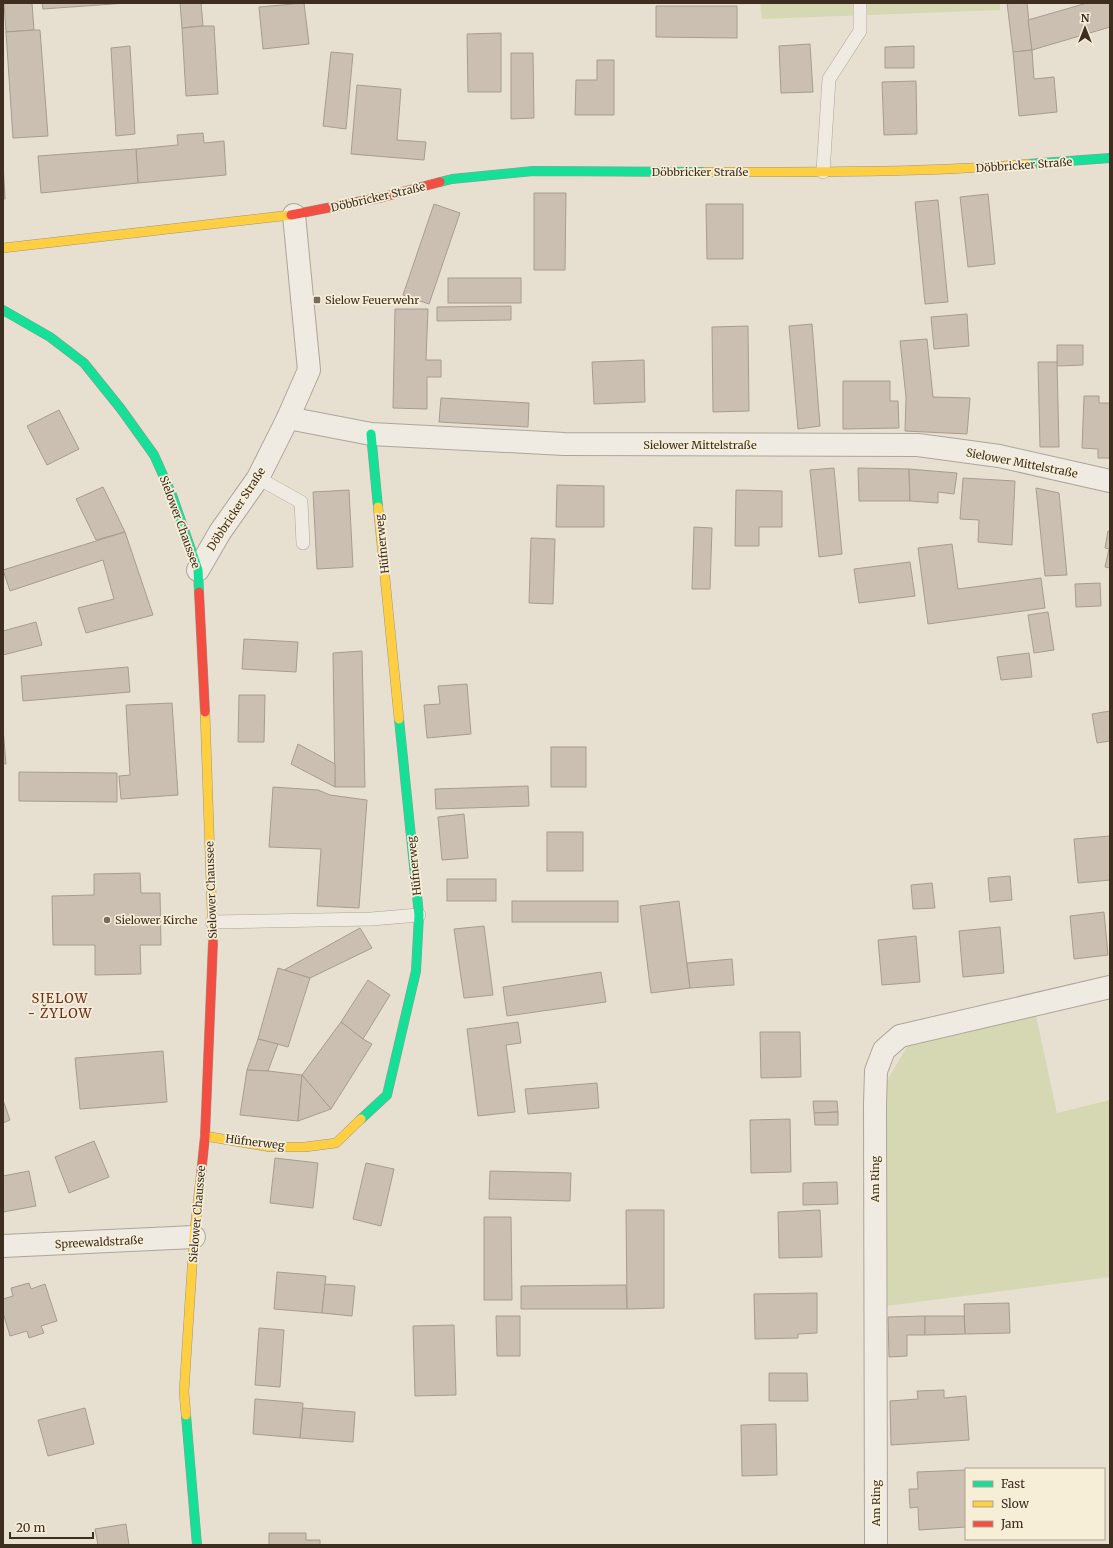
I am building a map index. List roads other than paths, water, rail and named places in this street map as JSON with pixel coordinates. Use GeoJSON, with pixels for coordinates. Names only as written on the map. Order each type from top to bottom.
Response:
{"type":"FeatureCollection","features":[{"type":"Feature","properties":{"kind":"street","name":"Döbbricker Straße"},"geometry":{"type":"LineString","coordinates":[[3,248],[294,215],[383,197],[452,179],[533,171],[823,172],[981,168],[1110,158]]}},
{"type":"Feature","properties":{"kind":"street","name":"Döbbricker Straße"},"geometry":{"type":"LineString","coordinates":[[198,570],[220,532],[258,478],[288,418],[309,370],[294,215]]}},
{"type":"Feature","properties":{"kind":"street","name":"Sielower Chaussee"},"geometry":{"type":"LineString","coordinates":[[3,310],[50,337],[84,363],[121,409],[154,455],[172,495],[198,570],[205,698],[214,954],[205,1136],[194,1237],[184,1392],[197,1545]]}},
{"type":"Feature","properties":{"kind":"street","name":"Sielower Mittelstraße"},"geometry":{"type":"LineString","coordinates":[[288,418],[371,434],[564,444],[918,445],[999,456],[1110,481]]}},
{"type":"Feature","properties":{"kind":"street","name":"Hüfnerweg"},"geometry":{"type":"LineString","coordinates":[[205,1136],[270,1147],[306,1147],[336,1143],[387,1095],[416,971],[419,915],[371,434]]}},
{"type":"Feature","properties":{"kind":"street","name":"Am Ring"},"geometry":{"type":"LineString","coordinates":[[876,1545],[875,1104],[876,1071],[884,1050],[900,1036],[1110,987]]}},
{"type":"Feature","properties":{"kind":"street","name":"Spreewaldstraße"},"geometry":{"type":"LineString","coordinates":[[3,1246],[194,1237]]}},
{"type":"Feature","properties":{"kind":"lane"},"geometry":{"type":"LineString","coordinates":[[823,172],[829,79],[860,31],[860,3]]}},
{"type":"Feature","properties":{"kind":"lane"},"geometry":{"type":"LineString","coordinates":[[258,478],[301,502],[303,543]]}},
{"type":"Feature","properties":{"kind":"lane"},"geometry":{"type":"LineString","coordinates":[[212,922],[371,919],[419,915]]}},
{"type":"Feature","properties":{"kind":"place","name":"Sielow Feuerwehr"},"geometry":{"type":"Point","coordinates":[317,300]}},
{"type":"Feature","properties":{"kind":"place","name":"Sielower Kirche"},"geometry":{"type":"Point","coordinates":[107,920]}},
{"type":"Feature","properties":{"kind":"district","name":"SIELOW - ŽYLOW"},"geometry":{"type":"Point","coordinates":[60,1006]}}]}
